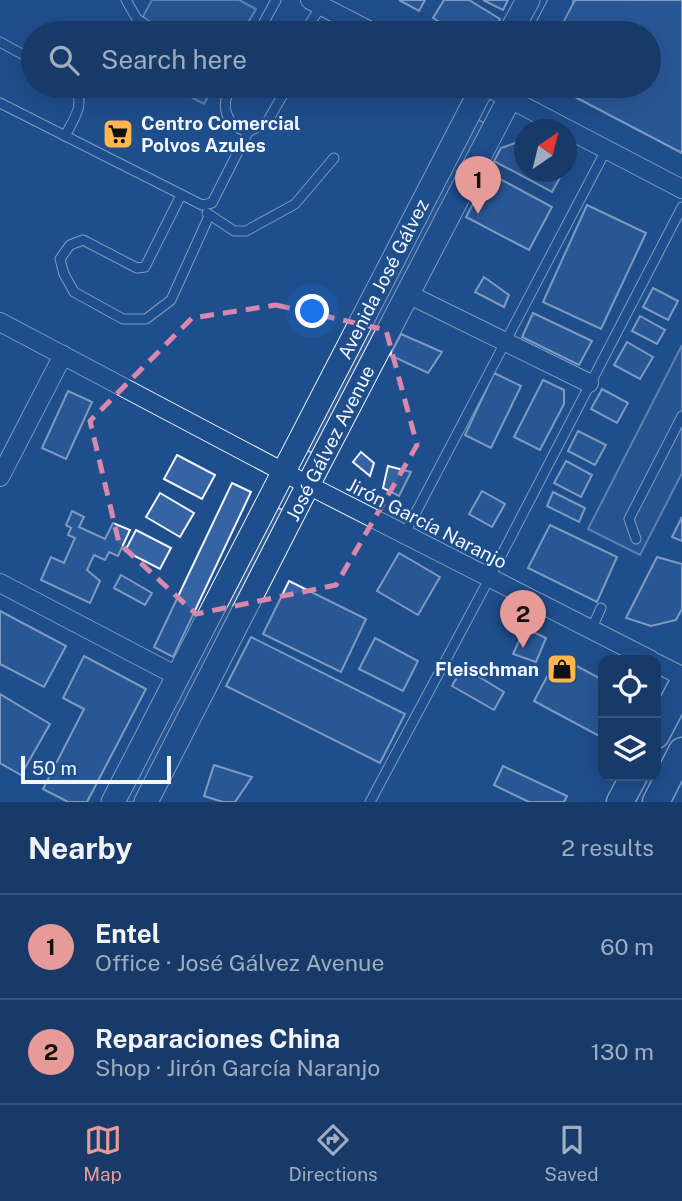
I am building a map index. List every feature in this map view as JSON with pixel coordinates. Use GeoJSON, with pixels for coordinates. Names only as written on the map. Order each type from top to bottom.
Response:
{"type":"FeatureCollection","features":[{"type":"Feature","properties":{"kind":"main road"},"geometry":{"type":"LineString","coordinates":[[661,726],[682,685]]}},
{"type":"Feature","properties":{"kind":"main road"},"geometry":{"type":"LineString","coordinates":[[656,802],[682,751]]}},
{"type":"Feature","properties":{"kind":"main road"},"geometry":{"type":"LineString","coordinates":[[620,802],[631,781]]}},
{"type":"Feature","properties":{"kind":"street"},"geometry":{"type":"LineString","coordinates":[[517,21],[528,0]]}},
{"type":"Feature","properties":{"kind":"street"},"geometry":{"type":"LineString","coordinates":[[550,21],[561,0]]}},
{"type":"Feature","properties":{"kind":"street"},"geometry":{"type":"LineString","coordinates":[[315,3],[350,21]]}},
{"type":"Feature","properties":{"kind":"street","name":"Avenida José Gálvez"},"geometry":{"type":"LineString","coordinates":[[283,472],[478,98]]}},
{"type":"Feature","properties":{"kind":"street","name":"José Gálvez Avenue"},"geometry":{"type":"LineString","coordinates":[[146,802],[510,98]]}},
{"type":"Feature","properties":{"kind":"street"},"geometry":{"type":"LineString","coordinates":[[523,98],[606,150],[682,189]]}},
{"type":"Feature","properties":{"kind":"street"},"geometry":{"type":"LineString","coordinates":[[408,294],[589,383]]}},
{"type":"Feature","properties":{"kind":"street","name":"Jirón García Naranjo"},"geometry":{"type":"LineString","coordinates":[[0,322],[404,535],[641,655]]}},
{"type":"Feature","properties":{"kind":"street"},"geometry":{"type":"LineString","coordinates":[[0,477],[63,355]]}},
{"type":"Feature","properties":{"kind":"street","name":"José Gálvez Avenue"},"geometry":{"type":"LineString","coordinates":[[113,802],[283,472]]}},
{"type":"Feature","properties":{"kind":"street"},"geometry":{"type":"LineString","coordinates":[[0,583],[177,676]]}},
{"type":"Feature","properties":{"kind":"street"},"geometry":{"type":"LineString","coordinates":[[661,666],[682,676]]}},
{"type":"Feature","properties":{"kind":"lane"},"geometry":{"type":"LineString","coordinates":[[126,0],[140,21]]}},
{"type":"Feature","properties":{"kind":"lane"},"geometry":{"type":"LineString","coordinates":[[265,21],[276,0]]}},
{"type":"Feature","properties":{"kind":"lane"},"geometry":{"type":"LineString","coordinates":[[308,21],[315,3]]}},
{"type":"Feature","properties":{"kind":"lane"},"geometry":{"type":"LineString","coordinates":[[0,43],[21,54]]}},
{"type":"Feature","properties":{"kind":"lane"},"geometry":{"type":"LineString","coordinates":[[65,136],[81,106],[80,98]]}},
{"type":"Feature","properties":{"kind":"lane"},"geometry":{"type":"LineString","coordinates":[[226,98],[226,114],[232,124],[248,132]]}},
{"type":"Feature","properties":{"kind":"lane"},"geometry":{"type":"LineString","coordinates":[[202,205],[212,203],[248,132],[267,122],[281,98]]}},
{"type":"Feature","properties":{"kind":"lane"},"geometry":{"type":"LineString","coordinates":[[0,103],[202,205],[209,216],[234,232],[246,231],[295,204],[334,158]]}},
{"type":"Feature","properties":{"kind":"lane"},"geometry":{"type":"LineString","coordinates":[[404,535],[606,150]]}},
{"type":"Feature","properties":{"kind":"lane"},"geometry":{"type":"LineString","coordinates":[[181,195],[145,267],[137,268],[83,240],[70,245],[60,259],[64,274],[74,292],[123,319],[146,318],[171,300],[209,216]]}},
{"type":"Feature","properties":{"kind":"lane"},"geometry":{"type":"LineString","coordinates":[[370,802],[682,207]]}},
{"type":"Feature","properties":{"kind":"lane"},"geometry":{"type":"LineString","coordinates":[[636,539],[629,519],[682,416]]}},
{"type":"Feature","properties":{"kind":"lane"},"geometry":{"type":"LineString","coordinates":[[591,629],[601,608]]}},
{"type":"Feature","properties":{"kind":"highlighted area"},"geometry":{"type":"Polygon","coordinates":[[[276,305],[386,330],[417,445],[336,585],[196,614],[119,543],[90,421],[192,318],[276,305]]]}},
{"type":"Feature","properties":{"kind":"shaded area"},"geometry":{"type":"Polygon","coordinates":[[[152,0],[239,0],[256,9],[249,21],[141,21],[152,0]]]}},
{"type":"Feature","properties":{"kind":"shaded area"},"geometry":{"type":"Polygon","coordinates":[[[193,98],[207,98],[204,104],[193,98]]]}},
{"type":"Feature","properties":{"kind":"shaded area"},"geometry":{"type":"Polygon","coordinates":[[[477,119],[486,124],[315,454],[306,450],[477,119]]]}},
{"type":"Feature","properties":{"kind":"shaded area"},"geometry":{"type":"Polygon","coordinates":[[[682,345],[682,473],[640,555],[588,529],[682,345]]]}},
{"type":"Feature","properties":{"kind":"shaded area"},"geometry":{"type":"Polygon","coordinates":[[[276,507],[285,511],[135,802],[123,802],[276,507]]]}},
{"type":"Feature","properties":{"kind":"building"},"geometry":{"type":"Polygon","coordinates":[[[399,0],[425,0],[419,11],[399,0]]]}},
{"type":"Feature","properties":{"kind":"building"},"geometry":{"type":"Polygon","coordinates":[[[444,0],[469,0],[500,19],[438,21],[433,18],[444,0]]]}},
{"type":"Feature","properties":{"kind":"building"},"geometry":{"type":"Polygon","coordinates":[[[483,0],[508,0],[503,10],[483,0]]]}},
{"type":"Feature","properties":{"kind":"building"},"geometry":{"type":"Polygon","coordinates":[[[575,0],[682,0],[682,153],[577,98],[661,98],[661,21],[564,21],[575,0]]]}},
{"type":"Feature","properties":{"kind":"building"},"geometry":{"type":"Polygon","coordinates":[[[514,143],[514,172],[494,161],[501,148],[514,143]]]}},
{"type":"Feature","properties":{"kind":"building"},"geometry":{"type":"Polygon","coordinates":[[[489,173],[552,207],[529,250],[466,217],[489,173]]]}},
{"type":"Feature","properties":{"kind":"building"},"geometry":{"type":"Polygon","coordinates":[[[533,182],[558,182],[552,192],[533,182]]]}},
{"type":"Feature","properties":{"kind":"building"},"geometry":{"type":"Polygon","coordinates":[[[587,205],[646,233],[601,329],[543,302],[587,205]]]}},
{"type":"Feature","properties":{"kind":"building"},"geometry":{"type":"Polygon","coordinates":[[[484,277],[509,295],[504,307],[475,292],[484,277]]]}},
{"type":"Feature","properties":{"kind":"building"},"geometry":{"type":"Polygon","coordinates":[[[653,288],[678,301],[668,320],[643,307],[653,288]]]}},
{"type":"Feature","properties":{"kind":"building"},"geometry":{"type":"Polygon","coordinates":[[[533,313],[592,341],[579,365],[522,337],[533,313]]]}},
{"type":"Feature","properties":{"kind":"building"},"geometry":{"type":"Polygon","coordinates":[[[640,316],[665,330],[657,344],[632,331],[640,316]]]}},
{"type":"Feature","properties":{"kind":"building"},"geometry":{"type":"Polygon","coordinates":[[[401,334],[442,352],[428,373],[390,355],[401,334]]]}},
{"type":"Feature","properties":{"kind":"building"},"geometry":{"type":"Polygon","coordinates":[[[627,342],[653,357],[640,379],[614,365],[627,342]]]}},
{"type":"Feature","properties":{"kind":"building"},"geometry":{"type":"Polygon","coordinates":[[[494,373],[521,386],[491,448],[465,435],[494,373]]]}},
{"type":"Feature","properties":{"kind":"building"},"geometry":{"type":"Polygon","coordinates":[[[543,380],[564,390],[564,404],[540,450],[514,437],[543,380]]]}},
{"type":"Feature","properties":{"kind":"building"},"geometry":{"type":"Polygon","coordinates":[[[602,389],[628,403],[617,423],[591,409],[602,389]]]}},
{"type":"Feature","properties":{"kind":"building"},"geometry":{"type":"Polygon","coordinates":[[[68,391],[92,402],[66,459],[42,448],[68,391]]]}},
{"type":"Feature","properties":{"kind":"building"},"geometry":{"type":"Polygon","coordinates":[[[578,431],[606,445],[595,465],[568,451],[578,431]]]}},
{"type":"Feature","properties":{"kind":"building"},"geometry":{"type":"Polygon","coordinates":[[[361,452],[374,463],[370,476],[353,462],[361,452]]]}},
{"type":"Feature","properties":{"kind":"building"},"geometry":{"type":"Polygon","coordinates":[[[177,455],[215,475],[202,499],[164,479],[177,455]]]}},
{"type":"Feature","properties":{"kind":"building"},"geometry":{"type":"Polygon","coordinates":[[[566,461],[592,475],[581,497],[554,483],[566,461]]]}},
{"type":"Feature","properties":{"kind":"building"},"geometry":{"type":"Polygon","coordinates":[[[388,466],[411,472],[399,496],[383,488],[388,466]]]}},
{"type":"Feature","properties":{"kind":"building"},"geometry":{"type":"Polygon","coordinates":[[[232,483],[251,492],[173,657],[154,647],[232,483]]]}},
{"type":"Feature","properties":{"kind":"building"},"geometry":{"type":"Polygon","coordinates":[[[482,491],[505,504],[492,527],[469,514],[482,491]]]}},
{"type":"Feature","properties":{"kind":"building"},"geometry":{"type":"Polygon","coordinates":[[[553,492],[585,508],[579,522],[547,506],[553,492]]]}},
{"type":"Feature","properties":{"kind":"building"},"geometry":{"type":"Polygon","coordinates":[[[160,493],[194,513],[180,537],[146,517],[160,493]]]}},
{"type":"Feature","properties":{"kind":"building"},"geometry":{"type":"Polygon","coordinates":[[[72,511],[84,517],[79,527],[105,539],[113,523],[130,530],[118,556],[109,552],[105,560],[94,555],[87,570],[100,581],[90,603],[41,580],[51,557],[64,563],[75,538],[68,535],[71,528],[66,525],[72,511]]]}},
{"type":"Feature","properties":{"kind":"building"},"geometry":{"type":"Polygon","coordinates":[[[682,517],[682,541],[672,537],[682,517]]]}},
{"type":"Feature","properties":{"kind":"building"},"geometry":{"type":"Polygon","coordinates":[[[550,525],[617,557],[597,602],[528,568],[550,525]]]}},
{"type":"Feature","properties":{"kind":"building"},"geometry":{"type":"Polygon","coordinates":[[[136,530],[171,548],[160,569],[125,551],[136,530]]]}},
{"type":"Feature","properties":{"kind":"building"},"geometry":{"type":"Polygon","coordinates":[[[399,553],[440,577],[418,615],[377,591],[399,553]]]}},
{"type":"Feature","properties":{"kind":"building"},"geometry":{"type":"Polygon","coordinates":[[[657,557],[682,564],[682,609],[676,620],[651,626],[626,618],[657,557]]]}},
{"type":"Feature","properties":{"kind":"building"},"geometry":{"type":"Polygon","coordinates":[[[121,575],[152,593],[145,605],[114,588],[121,575]]]}},
{"type":"Feature","properties":{"kind":"building"},"geometry":{"type":"Polygon","coordinates":[[[289,581],[366,619],[341,672],[263,634],[289,581]]]}},
{"type":"Feature","properties":{"kind":"building"},"geometry":{"type":"Polygon","coordinates":[[[0,611],[66,646],[44,687],[0,664],[0,611]]]}},
{"type":"Feature","properties":{"kind":"building"},"geometry":{"type":"Polygon","coordinates":[[[525,628],[546,638],[536,662],[513,654],[525,628]]]}},
{"type":"Feature","properties":{"kind":"building"},"geometry":{"type":"Polygon","coordinates":[[[251,637],[405,714],[380,763],[226,686],[251,637]]]}},
{"type":"Feature","properties":{"kind":"building"},"geometry":{"type":"Polygon","coordinates":[[[375,638],[418,661],[403,691],[359,669],[375,638]]]}},
{"type":"Feature","properties":{"kind":"building"},"geometry":{"type":"Polygon","coordinates":[[[84,656],[146,689],[87,802],[68,802],[43,789],[84,709],[63,698],[84,656]]]}},
{"type":"Feature","properties":{"kind":"building"},"geometry":{"type":"Polygon","coordinates":[[[558,656],[598,677],[598,735],[534,701],[558,656]]]}},
{"type":"Feature","properties":{"kind":"building"},"geometry":{"type":"Polygon","coordinates":[[[463,667],[504,692],[494,710],[452,686],[463,667]]]}},
{"type":"Feature","properties":{"kind":"building"},"geometry":{"type":"Polygon","coordinates":[[[0,694],[50,724],[21,775],[0,763],[0,694]]]}},
{"type":"Feature","properties":{"kind":"building"},"geometry":{"type":"Polygon","coordinates":[[[214,765],[252,777],[235,802],[223,802],[204,796],[214,765]]]}},
{"type":"Feature","properties":{"kind":"building"},"geometry":{"type":"Polygon","coordinates":[[[503,766],[567,796],[564,802],[529,802],[494,785],[503,766]]]}},
{"type":"Feature","properties":{"kind":"place","name":"Centro Comercial Polvos Azules"},"geometry":{"type":"Point","coordinates":[118,134]}},
{"type":"Feature","properties":{"kind":"place","name":"Entel"},"geometry":{"type":"Point","coordinates":[478,214]}},
{"type":"Feature","properties":{"kind":"place","name":"Reparaciones China"},"geometry":{"type":"Point","coordinates":[523,648]}},
{"type":"Feature","properties":{"kind":"place","name":"Fleischman"},"geometry":{"type":"Point","coordinates":[562,669]}}]}
